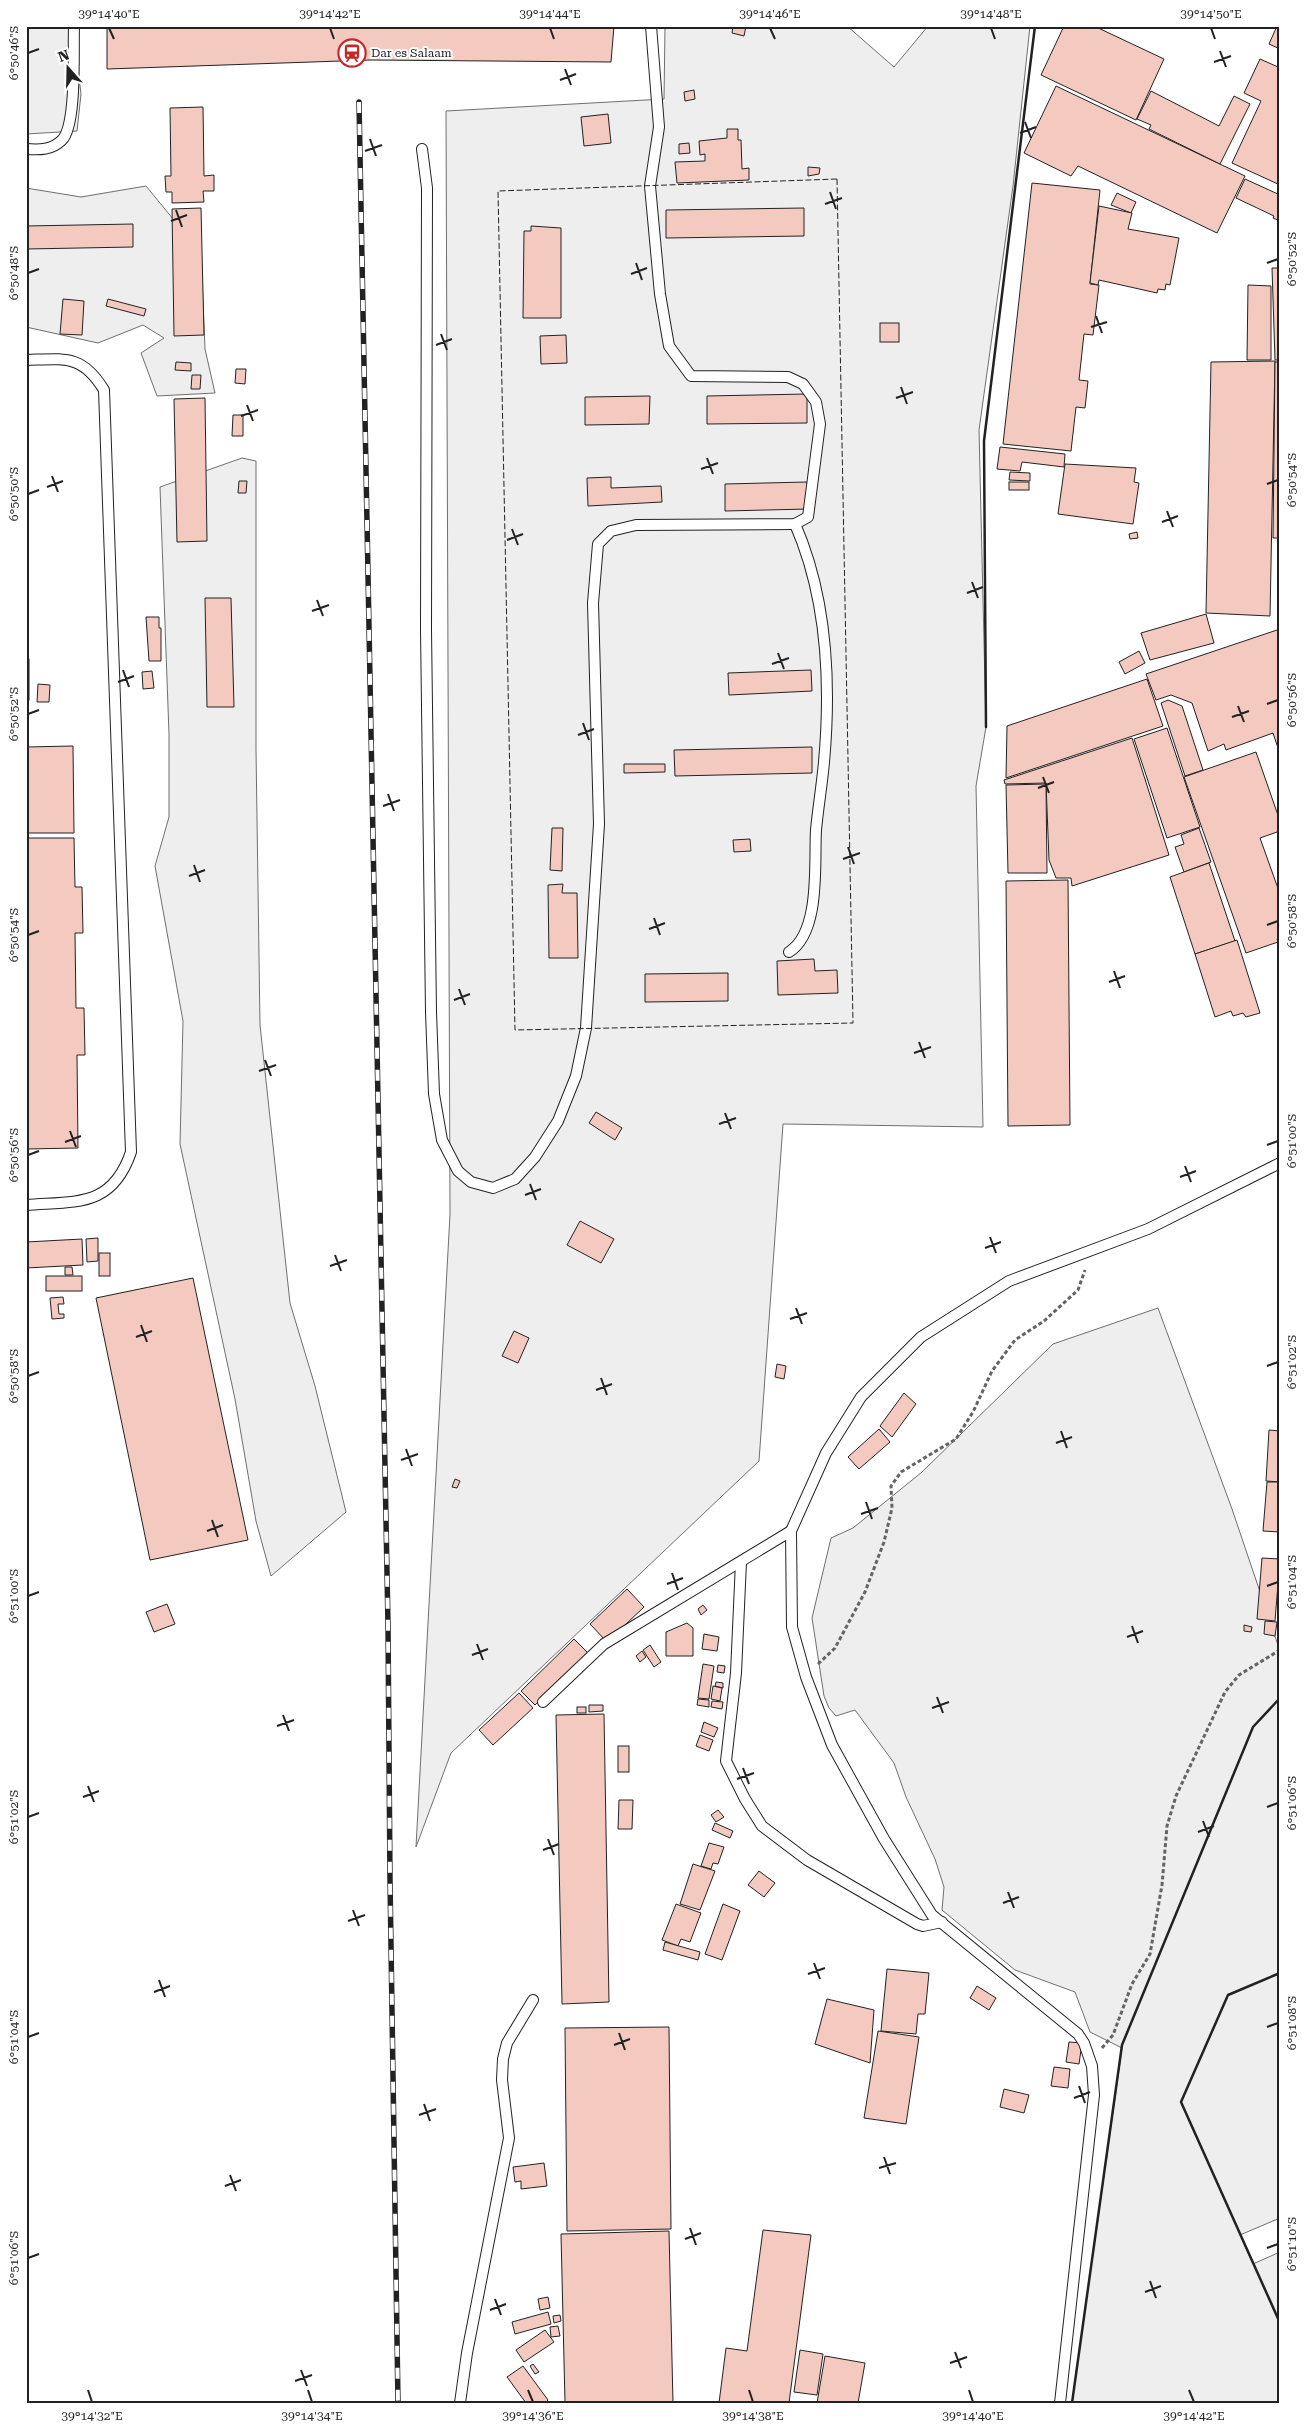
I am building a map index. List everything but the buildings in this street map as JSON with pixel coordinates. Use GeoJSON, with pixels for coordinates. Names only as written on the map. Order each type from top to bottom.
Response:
{"type":"FeatureCollection","features":[{"type":"Feature","properties":{"kind":"lane"},"geometry":{"type":"LineString","coordinates":[[26,149],[50,148],[63,139],[67,129],[72,105],[74,26]]}},
{"type":"Feature","properties":{"kind":"lane"},"geometry":{"type":"LineString","coordinates":[[422,149],[427,188],[426,630],[430,1012],[434,1094],[442,1140],[458,1171],[471,1182],[493,1188],[515,1179],[535,1157],[558,1121],[576,1076],[586,1028],[599,824],[593,603],[598,544],[611,531],[636,525],[795,524],[808,517],[820,424],[816,402],[803,384],[788,377],[691,376],[669,346],[660,294],[650,186],[659,127],[651,26]]}},
{"type":"Feature","properties":{"kind":"lane"},"geometry":{"type":"LineString","coordinates":[[26,360],[69,359],[93,372],[104,390],[131,1152],[125,1169],[115,1184],[100,1195],[83,1201],[26,1205]]}},
{"type":"Feature","properties":{"kind":"lane"},"geometry":{"type":"LineString","coordinates":[[790,952],[797,947],[807,926],[816,884],[816,832],[824,761],[826,710],[824,656],[816,585],[806,549],[795,524]]}},
{"type":"Feature","properties":{"kind":"lane"},"geometry":{"type":"LineString","coordinates":[[1060,2403],[1094,2095],[1090,2062],[1078,2034],[932,1915],[874,1822],[832,1745],[806,1676],[792,1626],[791,1531],[826,1453],[861,1397],[921,1337],[1009,1281],[1148,1229],[1280,1163]]}},
{"type":"Feature","properties":{"kind":"lane"},"geometry":{"type":"LineString","coordinates":[[543,1702],[604,1644],[791,1531]]}},
{"type":"Feature","properties":{"kind":"lane"},"geometry":{"type":"LineString","coordinates":[[741,1562],[736,1673],[726,1761],[745,1799],[762,1826],[807,1860],[917,1924],[923,1926],[942,1922]]}},
{"type":"Feature","properties":{"kind":"lane"},"geometry":{"type":"LineString","coordinates":[[460,2403],[467,2353],[509,2138],[502,2080],[503,2059],[507,2043],[533,2000]]}},
{"type":"Feature","properties":{"kind":"path"},"geometry":{"type":"LineString","coordinates":[[806,1676],[835,1648],[865,1592],[884,1542],[892,1508],[891,1486],[901,1472],[956,1439],[974,1412],[992,1371],[1015,1340],[1044,1321],[1078,1290],[1091,1250]]}},
{"type":"Feature","properties":{"kind":"path"},"geometry":{"type":"LineString","coordinates":[[1090,2062],[1113,2035],[1132,1984],[1150,1954],[1162,1885],[1167,1826],[1176,1796],[1225,1692],[1239,1674],[1280,1650]]}},
{"type":"Feature","properties":{"kind":"shaded area"},"geometry":{"type":"Polygon","coordinates":[[[26,26],[73,26],[81,94],[77,131],[26,134],[26,26]]]}},
{"type":"Feature","properties":{"kind":"shaded area"},"geometry":{"type":"Polygon","coordinates":[[[665,26],[847,26],[894,67],[928,26],[1030,26],[1013,186],[979,430],[986,727],[976,786],[983,1127],[783,1124],[759,1461],[451,1753],[416,1847],[450,1214],[446,111],[664,99],[665,26]]]}},
{"type":"Feature","properties":{"kind":"shaded area"},"geometry":{"type":"Polygon","coordinates":[[[146,186],[201,253],[205,349],[215,393],[157,396],[141,353],[164,338],[143,325],[98,343],[26,327],[26,188],[81,197],[146,186]]]}},
{"type":"Feature","properties":{"kind":"shaded area"},"geometry":{"type":"Polygon","coordinates":[[[242,458],[256,461],[256,749],[260,1025],[290,1303],[315,1386],[346,1512],[271,1576],[256,1521],[235,1399],[180,1144],[183,1021],[155,866],[169,817],[169,734],[160,487],[242,458]]]}},
{"type":"Feature","properties":{"kind":"shaded area"},"geometry":{"type":"Polygon","coordinates":[[[1158,1308],[1232,1509],[1280,1651],[1280,2218],[1240,2235],[1253,2264],[1280,2252],[1280,2403],[1072,2403],[1122,2048],[1090,2032],[1075,1992],[1015,1970],[942,1910],[944,1887],[935,1859],[906,1797],[894,1763],[855,1710],[836,1716],[829,1708],[824,1696],[812,1618],[831,1538],[853,1528],[922,1472],[1053,1344],[1158,1308]]]}},
{"type":"Feature","properties":{"kind":"railway"},"geometry":{"type":"LineString","coordinates":[[359,102],[388,1625],[398,2403]]}},
{"type":"Feature","properties":{"kind":"fence"},"geometry":{"type":"LineString","coordinates":[[837,179],[853,1023],[515,1030],[498,191],[837,179]]}},
{"type":"Feature","properties":{"kind":"wall"},"geometry":{"type":"LineString","coordinates":[[986,727],[984,441],[1035,26]]}},
{"type":"Feature","properties":{"kind":"wall"},"geometry":{"type":"LineString","coordinates":[[1072,2403],[1122,2045],[1253,1727],[1280,1698]]}},
{"type":"Feature","properties":{"kind":"wall"},"geometry":{"type":"LineString","coordinates":[[1280,1973],[1228,1995],[1181,2102],[1280,2323]]}},
{"type":"Feature","properties":{"kind":"place","name":"Dar es Salaam"},"geometry":{"type":"Point","coordinates":[352,53]}}]}
